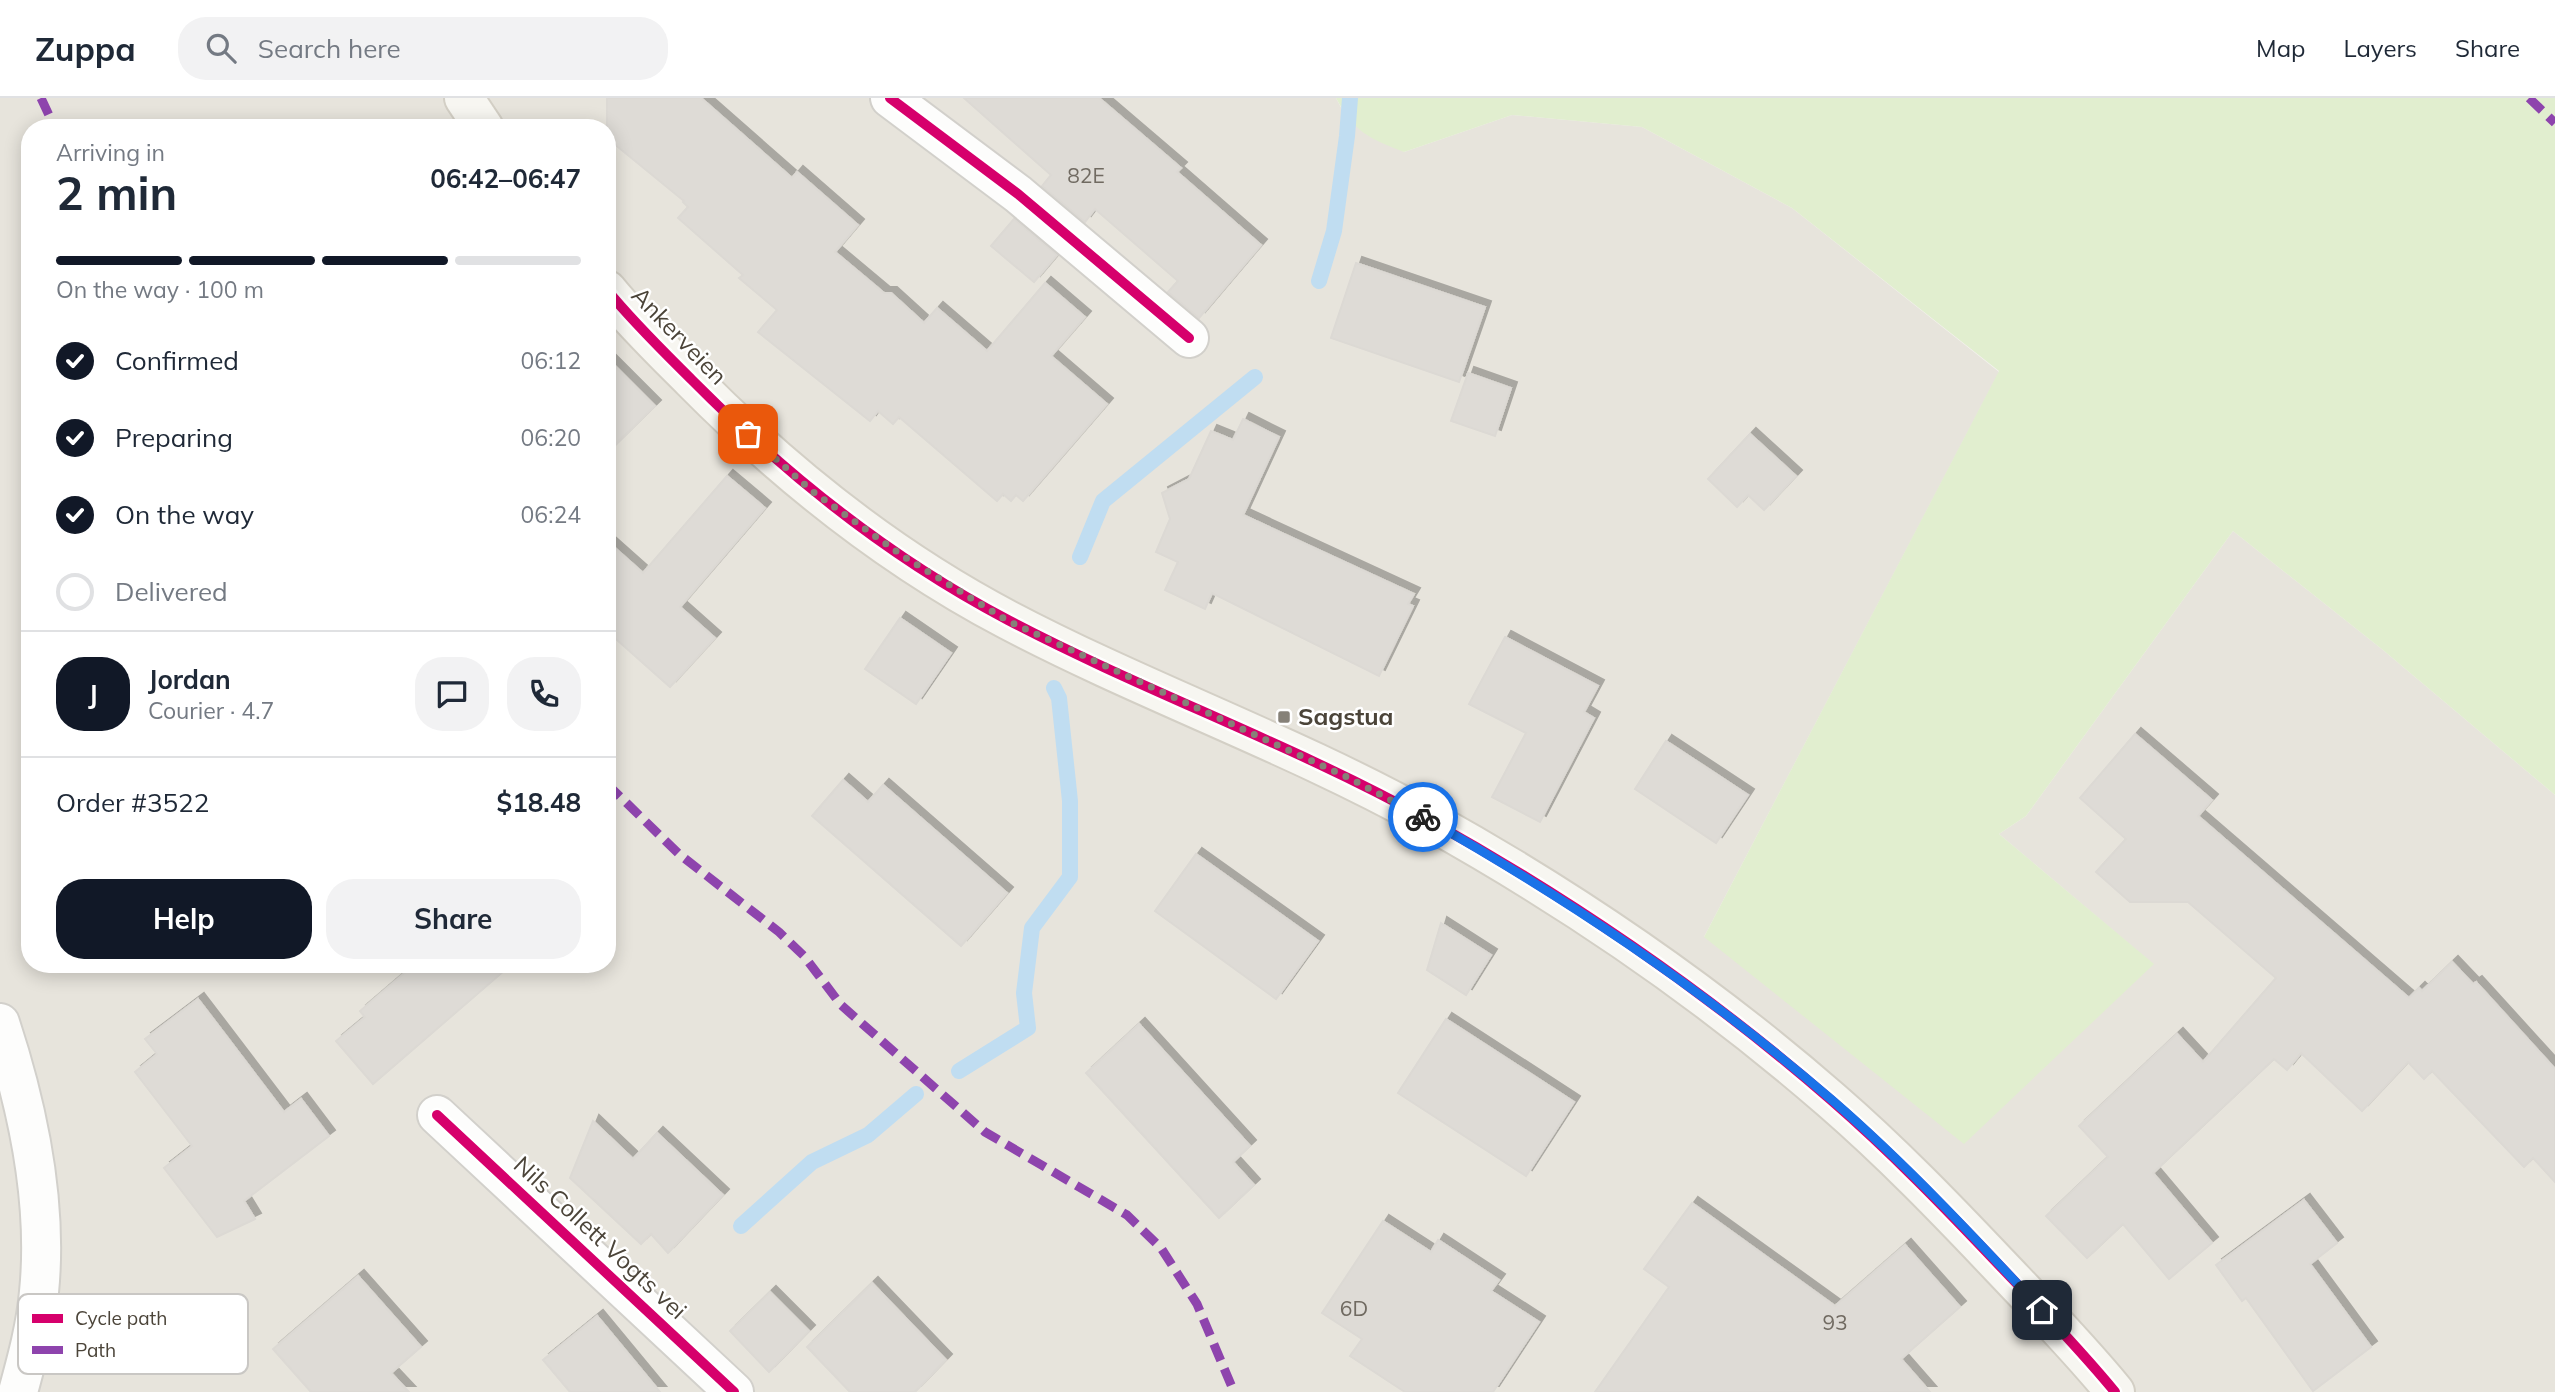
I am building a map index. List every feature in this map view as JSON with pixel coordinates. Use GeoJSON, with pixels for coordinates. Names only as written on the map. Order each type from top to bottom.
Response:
{"type":"FeatureCollection","features":[{"type":"Feature","properties":{"kind":"main road"},"geometry":{"type":"LineString","coordinates":[[464,98],[478,119]]}},
{"type":"Feature","properties":{"kind":"main road","name":"Ankerveien"},"geometry":{"type":"LineString","coordinates":[[616,300],[718,407],[802,482],[926,571],[1008,621],[1349,778],[1422,816],[1498,858],[1673,974],[1755,1036],[1833,1101],[1909,1172],[2042,1310],[2115,1392]]}},
{"type":"Feature","properties":{"kind":"street"},"geometry":{"type":"LineString","coordinates":[[890,98],[1018,194],[1189,338]]}},
{"type":"Feature","properties":{"kind":"street"},"geometry":{"type":"LineString","coordinates":[[0,1023],[27,1123],[37,1189],[41,1246],[39,1294]]}},
{"type":"Feature","properties":{"kind":"street","name":"Nils Collett Vogts vei"},"geometry":{"type":"LineString","coordinates":[[437,1115],[734,1392]]}},
{"type":"Feature","properties":{"kind":"street"},"geometry":{"type":"LineString","coordinates":[[18,1392],[22,1374]]}},
{"type":"Feature","properties":{"kind":"shaded area"},"geometry":{"type":"Polygon","coordinates":[[[0,98],[1336,98],[1346,117],[1404,152],[1512,115],[1642,127],[1792,208],[1999,372],[1704,937],[2153,964],[1999,834],[2026,816],[2233,531],[2383,650],[2555,795],[2555,1392],[0,1392],[0,98]]]}},
{"type":"Feature","properties":{"kind":"green space"},"geometry":{"type":"Polygon","coordinates":[[[1336,98],[2555,98],[2555,795],[2383,650],[2233,531],[2026,816],[1999,834],[2154,964],[1964,1144],[1704,937],[1999,371],[1792,208],[1642,127],[1512,115],[1404,152],[1382,143],[1356,127],[1336,98]]]}},
{"type":"Feature","properties":{"kind":"building"},"geometry":{"type":"Polygon","coordinates":[[[607,98],[701,98],[792,178],[797,172],[858,225],[835,252],[884,293],[891,293],[924,323],[937,308],[987,351],[1045,283],[1085,317],[1051,356],[1107,404],[1023,501],[1016,495],[1011,501],[1003,494],[997,501],[899,417],[893,424],[878,411],[870,421],[758,332],[777,310],[739,278],[743,275],[678,218],[688,207],[684,201],[616,145],[616,119],[607,119],[607,98]]]}},
{"type":"Feature","properties":{"kind":"building"},"geometry":{"type":"Polygon","coordinates":[[[964,98],[1099,98],[1181,168],[1177,172],[1261,245],[1199,318],[1168,292],[1178,281],[1095,209],[1085,222],[1042,186],[1051,175],[964,98]]]}},
{"type":"Feature","properties":{"kind":"building"},"geometry":{"type":"Polygon","coordinates":[[[1014,219],[1057,255],[1034,282],[991,246],[1014,219]]]}},
{"type":"Feature","properties":{"kind":"building"},"geometry":{"type":"Polygon","coordinates":[[[1356,263],[1485,307],[1459,382],[1331,338],[1356,263]]]}},
{"type":"Feature","properties":{"kind":"building"},"geometry":{"type":"Polygon","coordinates":[[[616,367],[655,406],[616,444],[616,367]]]}},
{"type":"Feature","properties":{"kind":"building"},"geometry":{"type":"Polygon","coordinates":[[[1468,373],[1511,388],[1495,436],[1451,421],[1468,373]]]}},
{"type":"Feature","properties":{"kind":"building"},"geometry":{"type":"Polygon","coordinates":[[[1243,419],[1279,437],[1243,515],[1414,594],[1408,604],[1413,606],[1379,676],[1212,593],[1205,609],[1165,590],[1178,562],[1156,552],[1170,519],[1162,493],[1189,479],[1211,431],[1233,440],[1243,419]]]}},
{"type":"Feature","properties":{"kind":"building"},"geometry":{"type":"Polygon","coordinates":[[[1750,434],[1796,476],[1764,510],[1748,495],[1737,507],[1708,479],[1750,434]]]}},
{"type":"Feature","properties":{"kind":"building"},"geometry":{"type":"Polygon","coordinates":[[[727,476],[765,508],[680,607],[715,638],[670,687],[616,639],[616,549],[643,573],[727,476]]]}},
{"type":"Feature","properties":{"kind":"building"},"geometry":{"type":"Polygon","coordinates":[[[900,618],[951,653],[916,704],[865,669],[900,618]]]}},
{"type":"Feature","properties":{"kind":"building"},"geometry":{"type":"Polygon","coordinates":[[[1505,637],[1598,686],[1584,712],[1594,718],[1540,822],[1492,797],[1526,733],[1469,704],[1505,637]]]}},
{"type":"Feature","properties":{"kind":"building"},"geometry":{"type":"Polygon","coordinates":[[[2135,734],[2212,800],[2198,816],[2409,998],[2419,988],[2422,991],[2452,962],[2473,984],[2476,982],[2555,1069],[2555,1182],[2533,1158],[2524,1167],[2432,1071],[2424,1079],[2408,1062],[2362,1111],[2301,1053],[2287,1070],[2274,1059],[2153,1173],[2212,1243],[2169,1279],[2123,1224],[2087,1258],[2046,1216],[2108,1157],[2079,1126],[2177,1034],[2203,1062],[2276,978],[2188,902],[2130,902],[2096,872],[2126,839],[2080,798],[2135,734]]]}},
{"type":"Feature","properties":{"kind":"building"},"geometry":{"type":"Polygon","coordinates":[[[1666,741],[1748,795],[1716,843],[1635,789],[1666,741]]]}},
{"type":"Feature","properties":{"kind":"building"},"geometry":{"type":"Polygon","coordinates":[[[843,780],[868,802],[883,785],[1007,893],[961,946],[812,816],[843,780]]]}},
{"type":"Feature","properties":{"kind":"building"},"geometry":{"type":"Polygon","coordinates":[[[1196,854],[1318,941],[1276,999],[1155,911],[1196,854]]]}},
{"type":"Feature","properties":{"kind":"building"},"geometry":{"type":"Polygon","coordinates":[[[1441,923],[1491,955],[1466,995],[1427,970],[1441,923]]]}},
{"type":"Feature","properties":{"kind":"building"},"geometry":{"type":"Polygon","coordinates":[[[404,973],[502,973],[373,1084],[336,1041],[365,1017],[360,1011],[404,973]]]}},
{"type":"Feature","properties":{"kind":"building"},"geometry":{"type":"Polygon","coordinates":[[[198,999],[284,1112],[301,1099],[329,1136],[244,1201],[255,1219],[217,1237],[164,1168],[192,1146],[135,1072],[157,1054],[145,1039],[198,999]]]}},
{"type":"Feature","properties":{"kind":"building"},"geometry":{"type":"Polygon","coordinates":[[[1446,1019],[1574,1102],[1526,1176],[1398,1093],[1446,1019]]]}},
{"type":"Feature","properties":{"kind":"building"},"geometry":{"type":"Polygon","coordinates":[[[1139,1024],[1250,1146],[1233,1162],[1254,1185],[1219,1218],[1086,1073],[1139,1024]]]}},
{"type":"Feature","properties":{"kind":"building"},"geometry":{"type":"Polygon","coordinates":[[[593,1121],[633,1159],[657,1133],[723,1195],[668,1253],[651,1234],[641,1244],[570,1178],[593,1121]]]}},
{"type":"Feature","properties":{"kind":"building"},"geometry":{"type":"Polygon","coordinates":[[[2304,1200],[2337,1243],[2310,1264],[2371,1347],[2313,1391],[2246,1298],[2242,1301],[2216,1265],[2304,1200]]]}},
{"type":"Feature","properties":{"kind":"building"},"geometry":{"type":"Polygon","coordinates":[[[1692,1203],[1835,1306],[1905,1245],[1960,1307],[1901,1359],[1930,1392],[1595,1392],[1669,1287],[1644,1269],[1692,1203]]]}},
{"type":"Feature","properties":{"kind":"building"},"geometry":{"type":"Polygon","coordinates":[[[1383,1221],[1431,1252],[1438,1240],[1499,1280],[1491,1291],[1539,1322],[1493,1392],[1405,1392],[1350,1356],[1362,1339],[1322,1313],[1383,1221]]]}},
{"type":"Feature","properties":{"kind":"building"},"geometry":{"type":"Polygon","coordinates":[[[358,1276],[421,1347],[391,1373],[409,1392],[311,1392],[273,1349],[358,1276]]]}},
{"type":"Feature","properties":{"kind":"building"},"geometry":{"type":"Polygon","coordinates":[[[872,1283],[946,1360],[915,1392],[850,1392],[807,1347],[872,1283]]]}},
{"type":"Feature","properties":{"kind":"building"},"geometry":{"type":"Polygon","coordinates":[[[770,1292],[809,1331],[769,1372],[730,1331],[770,1292]]]}},
{"type":"Feature","properties":{"kind":"building"},"geometry":{"type":"Polygon","coordinates":[[[597,1316],[660,1392],[570,1392],[543,1360],[597,1316]]]}},
{"type":"Feature","properties":{"kind":"waterway"},"geometry":{"type":"LineString","coordinates":[[1319,281],[1334,231],[1350,98]]}},
{"type":"Feature","properties":{"kind":"waterway"},"geometry":{"type":"LineString","coordinates":[[1080,557],[1103,501],[1255,377]]}},
{"type":"Feature","properties":{"kind":"waterway"},"geometry":{"type":"LineString","coordinates":[[959,1071],[1028,1028],[1024,993],[1032,928],[1070,877],[1070,801],[1059,698],[1054,688]]}},
{"type":"Feature","properties":{"kind":"waterway"},"geometry":{"type":"LineString","coordinates":[[741,1226],[812,1162],[868,1135],[916,1094]]}},
{"type":"Feature","properties":{"kind":"marked path"},"geometry":{"type":"LineString","coordinates":[[41,98],[51,119]]}},
{"type":"Feature","properties":{"kind":"marked path"},"geometry":{"type":"LineString","coordinates":[[2529,98],[2555,123]]}},
{"type":"Feature","properties":{"kind":"marked path"},"geometry":{"type":"LineString","coordinates":[[616,793],[679,854],[779,932],[804,956],[841,1005],[985,1132],[1127,1215],[1161,1248],[1197,1304],[1234,1392]]}},
{"type":"Feature","properties":{"kind":"cycle path"},"geometry":{"type":"LineString","coordinates":[[890,98],[1018,194],[1189,338]]}},
{"type":"Feature","properties":{"kind":"cycle path"},"geometry":{"type":"LineString","coordinates":[[616,300],[727,415],[764,448],[841,512],[922,570],[964,596],[1060,646],[1324,766],[1427,819],[1533,881],[1687,985],[1784,1060],[1875,1140],[1939,1202],[2115,1392]]}},
{"type":"Feature","properties":{"kind":"cycle path"},"geometry":{"type":"LineString","coordinates":[[437,1115],[734,1392]]}},
{"type":"Feature","properties":{"kind":"way so far"},"geometry":{"type":"LineString","coordinates":[[748,434],[812,491],[903,556],[1008,621],[1349,778],[1423,817]]}},
{"type":"Feature","properties":{"kind":"place","name":"Sagstua"},"geometry":{"type":"Point","coordinates":[1284,717]}},
{"type":"Feature","properties":{"kind":"route"},"geometry":{"type":"LineString","coordinates":[[1423,817],[1498,858],[1572,905],[1673,974],[1755,1036],[1833,1101],[1909,1172],[2042,1310]]}}]}
